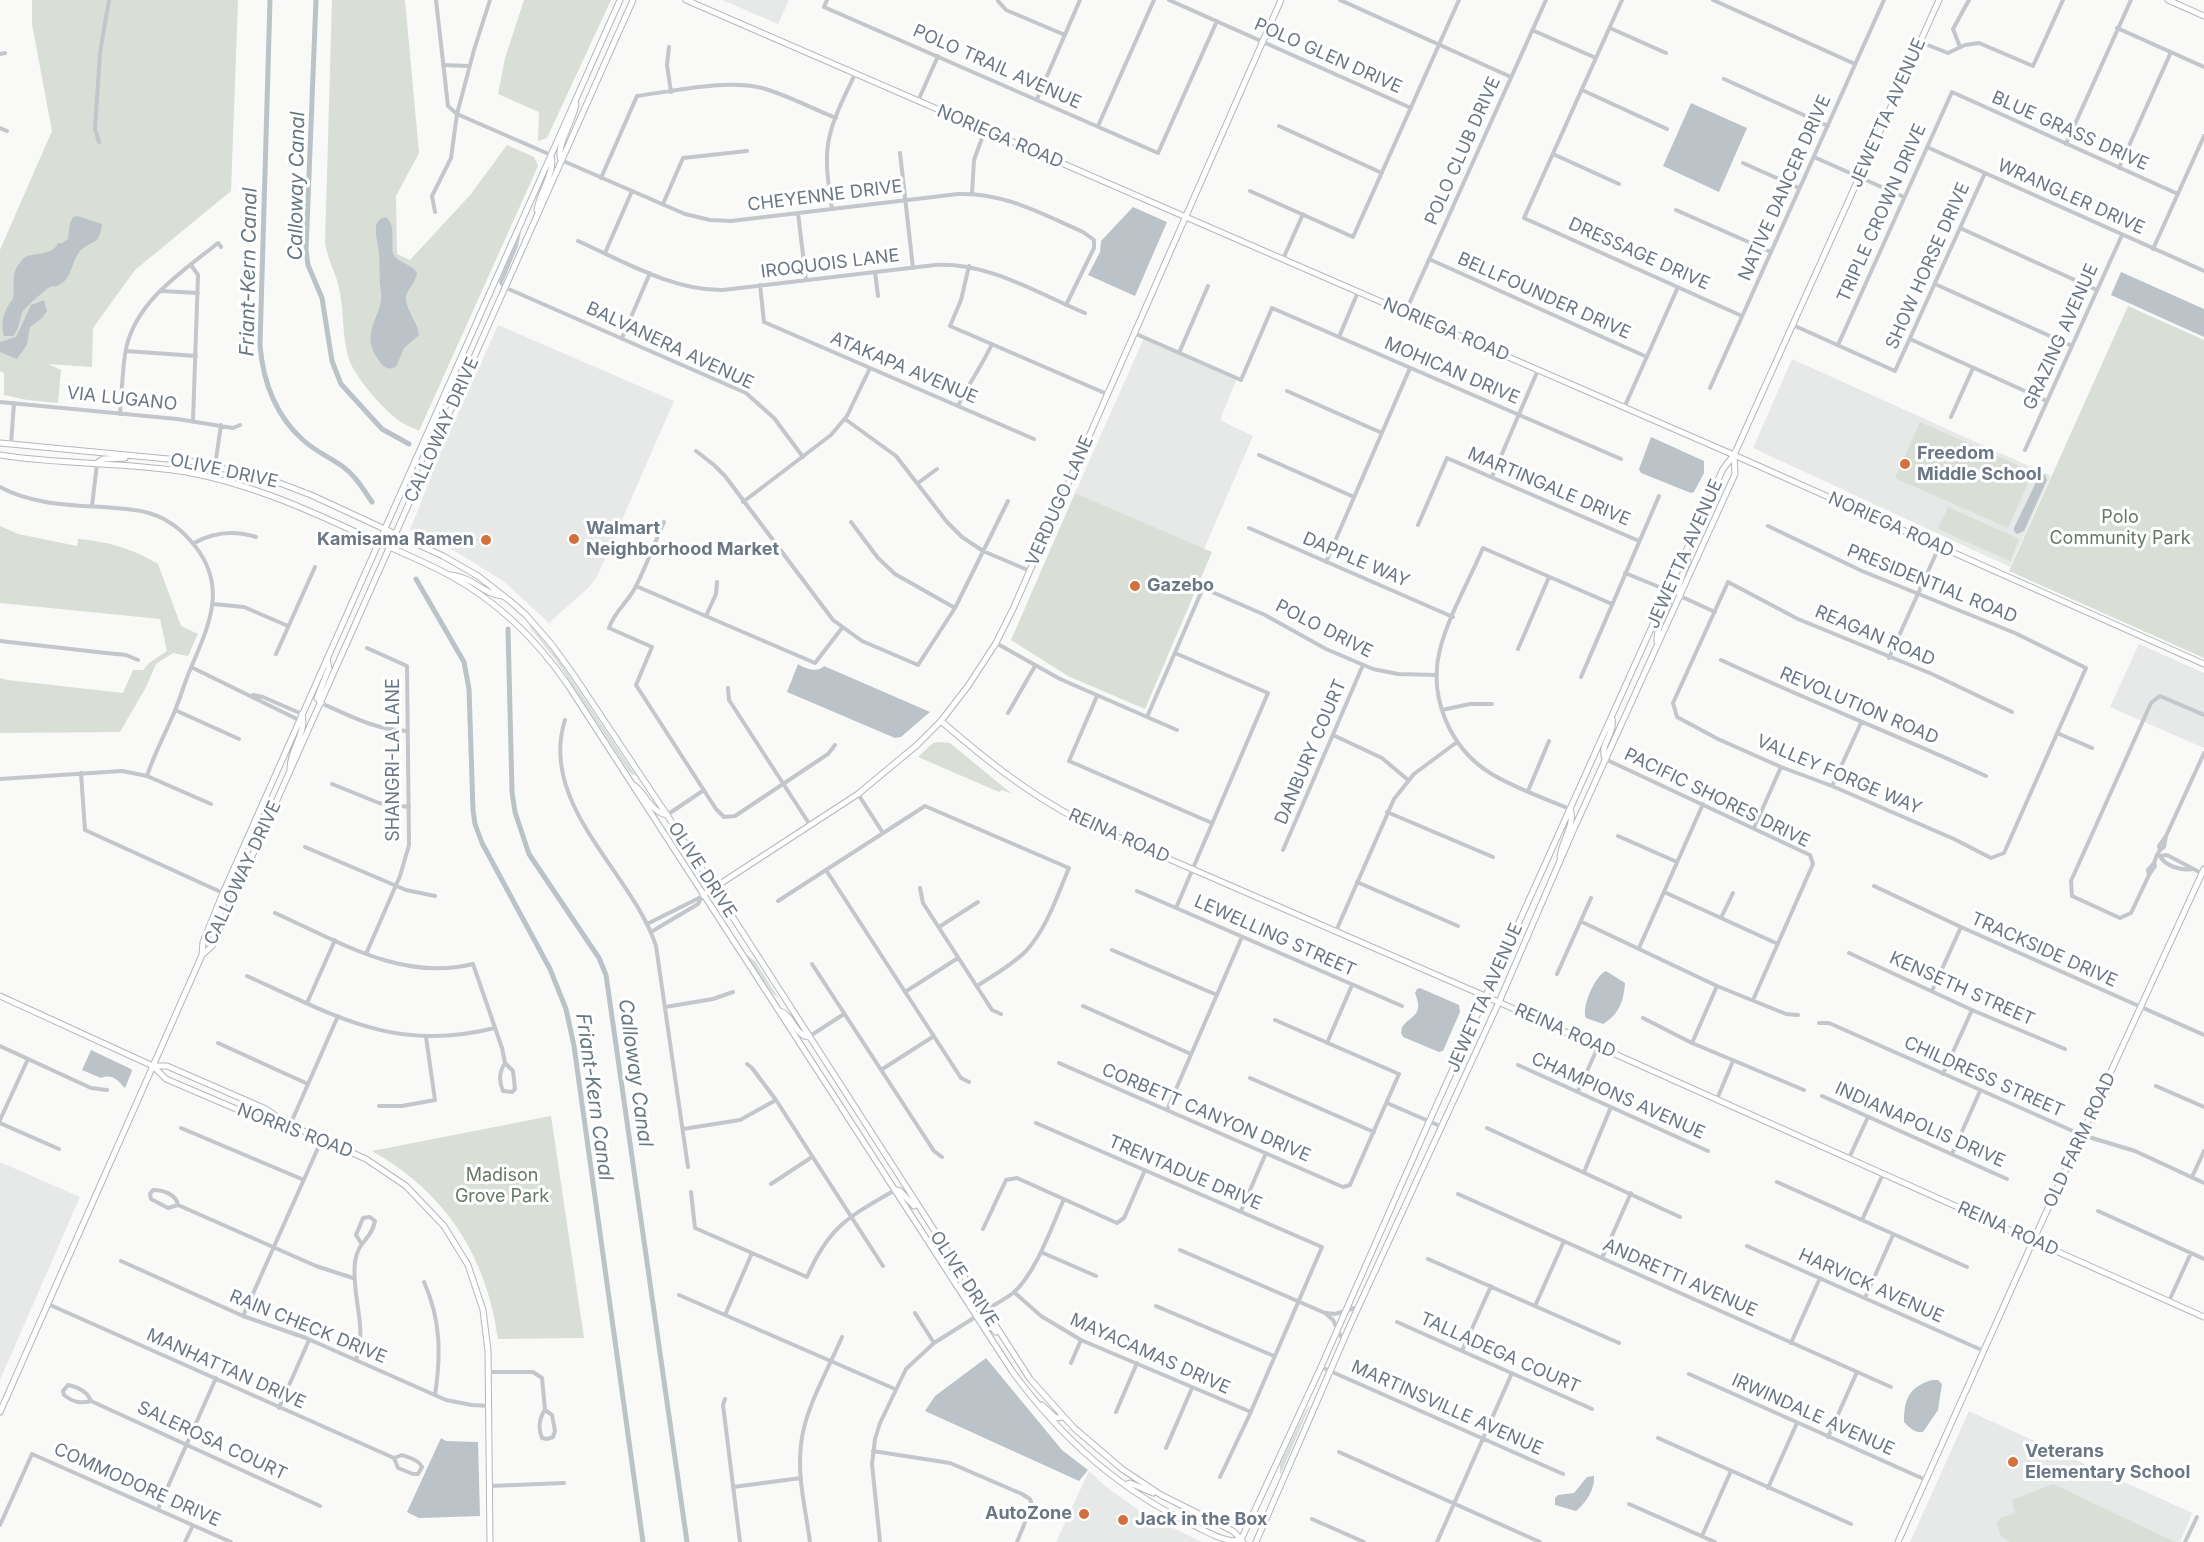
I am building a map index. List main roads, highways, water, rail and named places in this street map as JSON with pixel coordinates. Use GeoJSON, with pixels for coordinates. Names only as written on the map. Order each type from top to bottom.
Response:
{"type":"FeatureCollection","features":[{"type":"Feature","properties":{"kind":"waterway","name":"Friant-Kern Canal"},"geometry":{"type":"LineString","coordinates":[[270,0],[260,345],[264,372],[272,397],[293,430],[312,447],[347,470],[372,502]]}},
{"type":"Feature","properties":{"kind":"waterway","name":"Calloway Canal"},"geometry":{"type":"LineString","coordinates":[[316,0],[306,250],[308,265],[322,298],[332,361],[341,384],[382,429],[409,444]]}},
{"type":"Feature","properties":{"kind":"waterway","name":"Friant-Kern Canal"},"geometry":{"type":"LineString","coordinates":[[416,579],[464,662],[469,689],[475,824],[482,843],[550,969],[566,1009],[574,1046],[643,1542]]}},
{"type":"Feature","properties":{"kind":"waterway","name":"Calloway Canal"},"geometry":{"type":"LineString","coordinates":[[508,629],[512,792],[515,812],[529,854],[599,958],[606,975],[687,1542]]}},
{"type":"Feature","properties":{"kind":"place","name":"Freedom Middle School"},"geometry":{"type":"Point","coordinates":[1905,464]}},
{"type":"Feature","properties":{"kind":"place","name":"Walmart Neighborhood Market"},"geometry":{"type":"Point","coordinates":[574,539]}},
{"type":"Feature","properties":{"kind":"place","name":"Kamisama Ramen"},"geometry":{"type":"Point","coordinates":[486,540]}},
{"type":"Feature","properties":{"kind":"place","name":"Gazebo"},"geometry":{"type":"Point","coordinates":[1135,586]}},
{"type":"Feature","properties":{"kind":"place","name":"Veterans Elementary School"},"geometry":{"type":"Point","coordinates":[2013,1462]}},
{"type":"Feature","properties":{"kind":"place","name":"AutoZone"},"geometry":{"type":"Point","coordinates":[1084,1514]}},
{"type":"Feature","properties":{"kind":"place","name":"Jack in the Box"},"geometry":{"type":"Point","coordinates":[1123,1520]}},
{"type":"Feature","properties":{"kind":"park label","name":"Polo Community Park"},"geometry":{"type":"Point","coordinates":[2120,528]}},
{"type":"Feature","properties":{"kind":"park label","name":"Madison Grove Park"},"geometry":{"type":"Point","coordinates":[502,1186]}}]}
